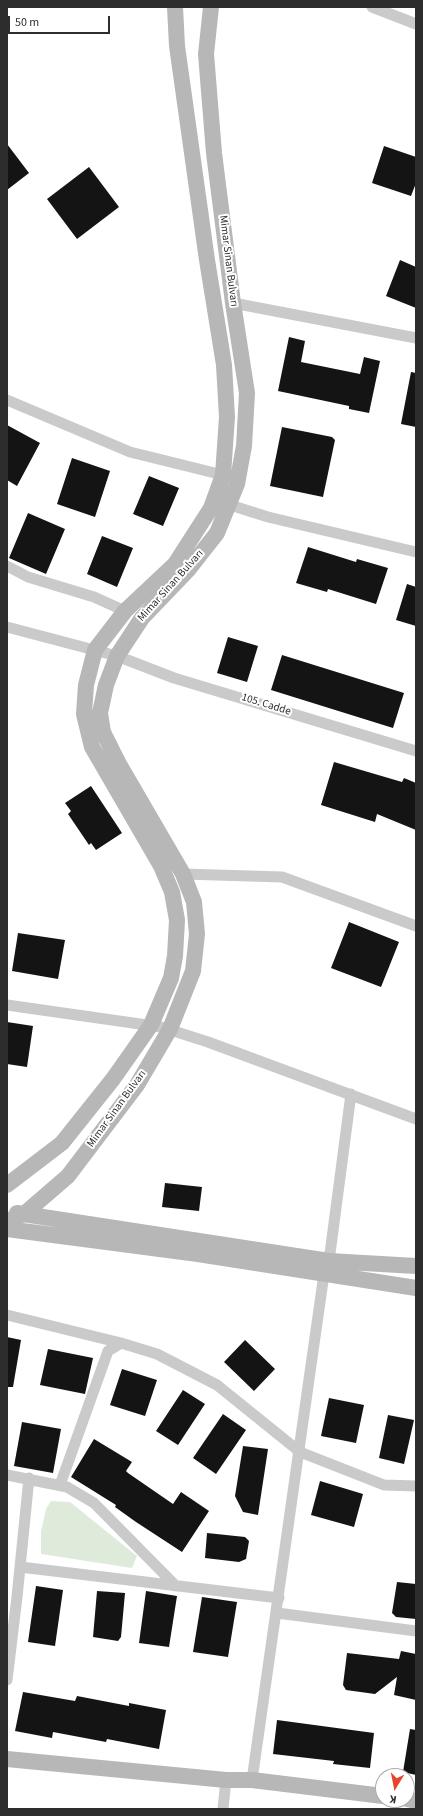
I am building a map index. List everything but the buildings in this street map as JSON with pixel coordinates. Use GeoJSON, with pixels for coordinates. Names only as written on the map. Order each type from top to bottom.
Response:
{"type":"FeatureCollection","features":[{"type":"Feature","properties":{"kind":"main road","name":"Mimar Sinan Bulvarı"},"geometry":{"type":"LineString","coordinates":[[7,1221],[24,1214],[68,1176],[138,1085],[170,1029],[193,971],[197,934],[194,902],[183,874],[118,764],[103,732],[100,713],[106,685],[117,656],[142,618],[188,570],[217,533],[230,505],[237,484],[244,446],[247,393],[233,303],[214,153],[206,54],[211,7]]}},
{"type":"Feature","properties":{"kind":"main road","name":"Mimar Sinan Bulvarı"},"geometry":{"type":"LineString","coordinates":[[7,1185],[62,1143],[113,1079],[151,1025],[171,978],[175,956],[177,920],[172,892],[161,866],[92,748],[84,714],[86,685],[95,650],[125,611],[175,564],[211,508],[223,475],[227,417],[224,365],[193,162],[177,46],[174,9]]}},
{"type":"Feature","properties":{"kind":"main road"},"geometry":{"type":"LineString","coordinates":[[7,1211],[327,1268],[416,1288]]}},
{"type":"Feature","properties":{"kind":"main road"},"geometry":{"type":"LineString","coordinates":[[7,1230],[198,1254],[327,1268],[416,1266]]}},
{"type":"Feature","properties":{"kind":"main road"},"geometry":{"type":"LineString","coordinates":[[7,1759],[226,1780],[252,1780],[375,1795]]}},
{"type":"Feature","properties":{"kind":"street"},"geometry":{"type":"LineString","coordinates":[[372,7],[416,24]]}},
{"type":"Feature","properties":{"kind":"street"},"geometry":{"type":"LineString","coordinates":[[233,303],[416,338]]}},
{"type":"Feature","properties":{"kind":"street"},"geometry":{"type":"LineString","coordinates":[[7,400],[130,452],[223,475]]}},
{"type":"Feature","properties":{"kind":"street"},"geometry":{"type":"LineString","coordinates":[[230,505],[268,517],[416,552]]}},
{"type":"Feature","properties":{"kind":"street"},"geometry":{"type":"LineString","coordinates":[[7,566],[28,577],[94,597],[125,611]]}},
{"type":"Feature","properties":{"kind":"street","name":"105. Cadde"},"geometry":{"type":"LineString","coordinates":[[7,626],[117,656],[174,678],[416,751]]}},
{"type":"Feature","properties":{"kind":"street"},"geometry":{"type":"LineString","coordinates":[[183,874],[282,877],[416,926]]}},
{"type":"Feature","properties":{"kind":"street"},"geometry":{"type":"LineString","coordinates":[[7,1005],[170,1029],[416,1119]]}},
{"type":"Feature","properties":{"kind":"street"},"geometry":{"type":"LineString","coordinates":[[252,1780],[351,1094]]}},
{"type":"Feature","properties":{"kind":"street"},"geometry":{"type":"LineString","coordinates":[[7,1315],[121,1343],[157,1354],[216,1385],[300,1452],[384,1485],[416,1486]]}},
{"type":"Feature","properties":{"kind":"street"},"geometry":{"type":"LineString","coordinates":[[60,1486],[108,1351],[121,1343]]}},
{"type":"Feature","properties":{"kind":"street"},"geometry":{"type":"LineString","coordinates":[[7,1475],[29,1478],[67,1487],[94,1503],[176,1586]]}},
{"type":"Feature","properties":{"kind":"street"},"geometry":{"type":"LineString","coordinates":[[7,1680],[29,1478]]}},
{"type":"Feature","properties":{"kind":"street"},"geometry":{"type":"LineString","coordinates":[[20,1567],[279,1598]]}},
{"type":"Feature","properties":{"kind":"street"},"geometry":{"type":"LineString","coordinates":[[277,1613],[416,1631]]}},
{"type":"Feature","properties":{"kind":"street"},"geometry":{"type":"LineString","coordinates":[[223,1809],[226,1780]]}},
{"type":"Feature","properties":{"kind":"green space"},"geometry":{"type":"Polygon","coordinates":[[[51,1501],[70,1502],[137,1556],[132,1568],[41,1554],[41,1532],[46,1509],[51,1501]]]}}]}
